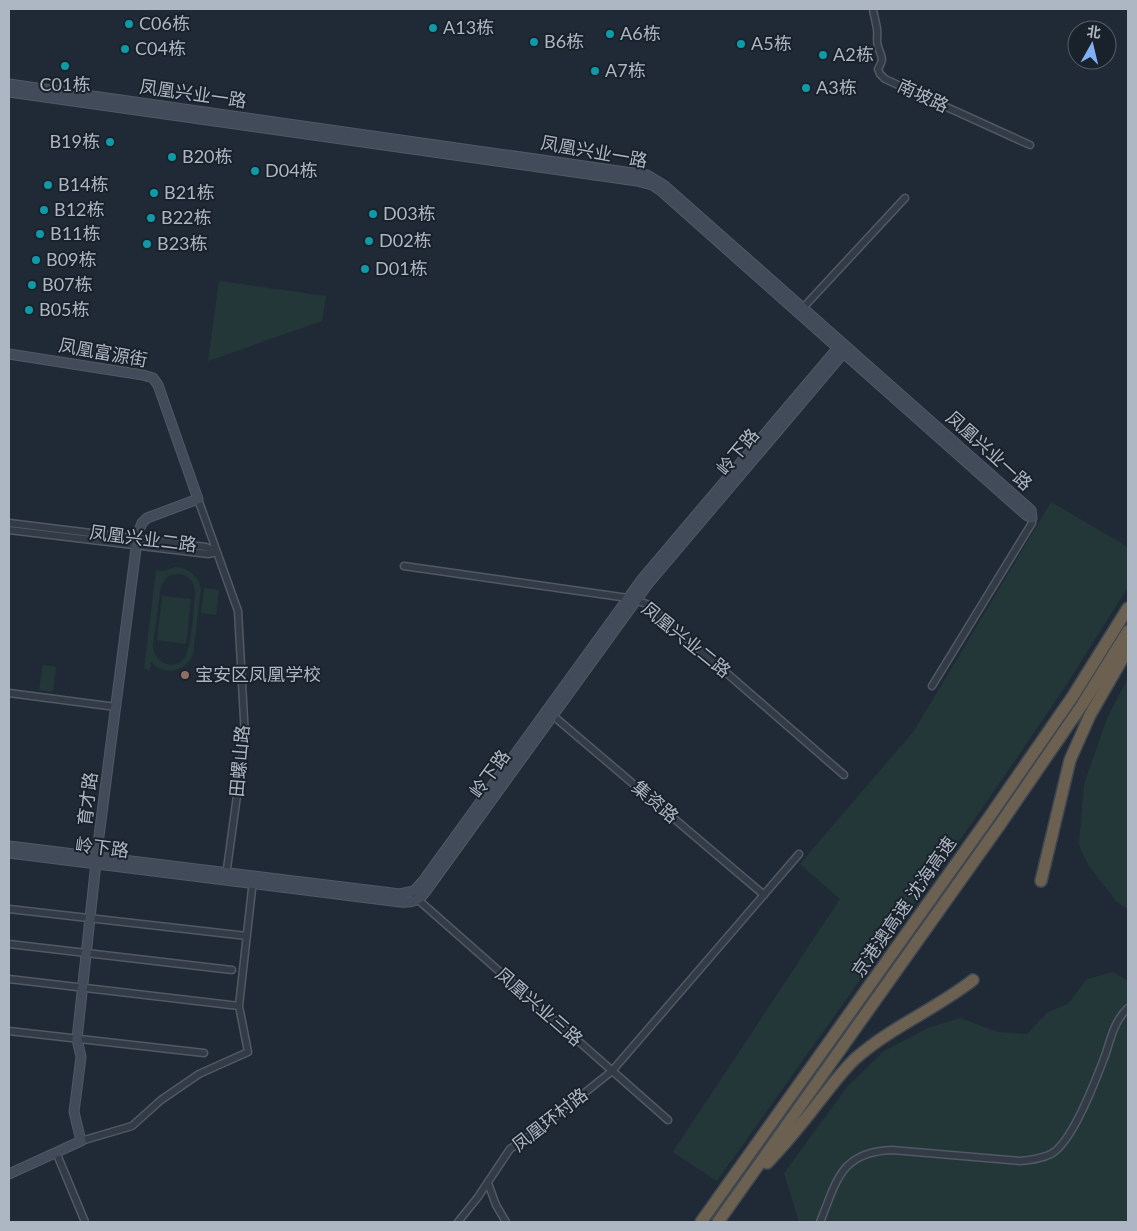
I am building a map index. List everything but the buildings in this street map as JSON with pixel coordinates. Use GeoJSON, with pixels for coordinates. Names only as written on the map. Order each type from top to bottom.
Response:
{"type":"FeatureCollection","features":[{"type":"Feature","properties":{"kind":"highway","name":"京港澳高速 沈海高速"},"geometry":{"type":"LineString","coordinates":[[701,1222],[990,816],[1073,696],[1128,608]]}},
{"type":"Feature","properties":{"kind":"highway","name":"京港澳高速 沈海高速"},"geometry":{"type":"LineString","coordinates":[[718,1222],[999,826],[1082,705],[1128,631]]}},
{"type":"Feature","properties":{"kind":"highway"},"geometry":{"type":"LineString","coordinates":[[1041,881],[1070,760],[1090,715],[1128,649]]}},
{"type":"Feature","properties":{"kind":"highway"},"geometry":{"type":"LineString","coordinates":[[743,1187],[785,1144],[842,1072],[855,1059],[879,1040],[930,1010],[973,980]]}},
{"type":"Feature","properties":{"kind":"street","name":"南坡路"},"geometry":{"type":"LineString","coordinates":[[874,9],[878,46],[882,57],[878,70],[885,79],[1030,145]]}},
{"type":"Feature","properties":{"kind":"street","name":"凤凰兴业一路"},"geometry":{"type":"LineString","coordinates":[[9,84],[642,174],[665,186],[801,310],[1031,510],[1032,518]]}},
{"type":"Feature","properties":{"kind":"street","name":"凤凰兴业一路"},"geometry":{"type":"LineString","coordinates":[[9,92],[642,182],[652,185],[661,191],[801,310]]}},
{"type":"Feature","properties":{"kind":"street"},"geometry":{"type":"LineString","coordinates":[[801,310],[905,198]]}},
{"type":"Feature","properties":{"kind":"street","name":"岭下路"},"geometry":{"type":"LineString","coordinates":[[9,846],[97,860],[410,902],[414,896],[426,891],[549,712],[632,599],[843,347]]}},
{"type":"Feature","properties":{"kind":"street","name":"凤凰富源街"},"geometry":{"type":"LineString","coordinates":[[9,354],[143,374],[153,378],[158,385],[198,499]]}},
{"type":"Feature","properties":{"kind":"street","name":"育才路"},"geometry":{"type":"LineString","coordinates":[[81,1141],[74,1112],[81,1057],[77,1039],[136,542],[140,526],[144,520],[198,499]]}},
{"type":"Feature","properties":{"kind":"street","name":"田螺山路"},"geometry":{"type":"LineString","coordinates":[[198,499],[238,611],[245,737],[226,876]]}},
{"type":"Feature","properties":{"kind":"street"},"geometry":{"type":"LineString","coordinates":[[932,686],[1032,523],[1032,518]]}},
{"type":"Feature","properties":{"kind":"street","name":"凤凰兴业二路"},"geometry":{"type":"LineString","coordinates":[[9,523],[208,554],[217,552]]}},
{"type":"Feature","properties":{"kind":"street","name":"凤凰兴业二路"},"geometry":{"type":"LineString","coordinates":[[9,530],[136,542]]}},
{"type":"Feature","properties":{"kind":"street","name":"凤凰兴业二路"},"geometry":{"type":"LineString","coordinates":[[404,566],[632,599],[652,608],[844,775]]}},
{"type":"Feature","properties":{"kind":"street"},"geometry":{"type":"LineString","coordinates":[[9,693],[116,707]]}},
{"type":"Feature","properties":{"kind":"street","name":"集资路"},"geometry":{"type":"LineString","coordinates":[[549,712],[764,895]]}},
{"type":"Feature","properties":{"kind":"street","name":"岭下路"},"geometry":{"type":"LineString","coordinates":[[9,853],[97,860]]}},
{"type":"Feature","properties":{"kind":"street","name":"凤凰环村路"},"geometry":{"type":"LineString","coordinates":[[458,1222],[478,1197],[510,1150],[612,1071],[799,854]]}},
{"type":"Feature","properties":{"kind":"street"},"geometry":{"type":"LineString","coordinates":[[9,1174],[81,1141],[132,1126],[162,1100],[199,1074],[248,1052],[239,1006],[253,880]]}},
{"type":"Feature","properties":{"kind":"street","name":"凤凰兴业三路"},"geometry":{"type":"LineString","coordinates":[[414,896],[668,1120]]}},
{"type":"Feature","properties":{"kind":"street"},"geometry":{"type":"LineString","coordinates":[[9,909],[247,936]]}},
{"type":"Feature","properties":{"kind":"street"},"geometry":{"type":"LineString","coordinates":[[9,944],[232,970]]}},
{"type":"Feature","properties":{"kind":"street"},"geometry":{"type":"LineString","coordinates":[[9,979],[239,1006]]}},
{"type":"Feature","properties":{"kind":"street"},"geometry":{"type":"LineString","coordinates":[[820,1222],[840,1174],[850,1162],[870,1152],[892,1150],[1020,1161],[1037,1159],[1052,1153],[1063,1143],[1074,1127],[1098,1073],[1116,1024],[1128,1008]]}},
{"type":"Feature","properties":{"kind":"street"},"geometry":{"type":"LineString","coordinates":[[9,1031],[204,1054]]}},
{"type":"Feature","properties":{"kind":"street"},"geometry":{"type":"LineString","coordinates":[[56,1152],[85,1222]]}},
{"type":"Feature","properties":{"kind":"street"},"geometry":{"type":"LineString","coordinates":[[488,1183],[500,1213],[506,1222]]}},
{"type":"Feature","properties":{"kind":"green space"},"geometry":{"type":"Polygon","coordinates":[[[219,281],[326,296],[322,321],[208,361],[219,281]]]}},
{"type":"Feature","properties":{"kind":"green space"},"geometry":{"type":"Polygon","coordinates":[[[1051,502],[1128,547],[1128,587],[1063,690],[981,810],[717,1181],[673,1152],[840,899],[800,864],[914,731],[1051,502]]]}},
{"type":"Feature","properties":{"kind":"green space"},"geometry":{"type":"Polygon","coordinates":[[[175,567],[185,569],[195,576],[201,589],[193,655],[185,666],[168,671],[151,662],[150,670],[144,669],[156,570],[164,571],[175,567]],[[184,575],[168,576],[161,585],[153,645],[157,658],[162,662],[174,665],[184,659],[187,652],[192,631],[195,593],[194,585],[190,579],[184,575]]]}},
{"type":"Feature","properties":{"kind":"green space"},"geometry":{"type":"Polygon","coordinates":[[[204,588],[219,590],[216,615],[201,613],[204,588]]]}},
{"type":"Feature","properties":{"kind":"green space"},"geometry":{"type":"Polygon","coordinates":[[[162,596],[191,599],[186,644],[157,640],[162,596]]]}},
{"type":"Feature","properties":{"kind":"green space"},"geometry":{"type":"Polygon","coordinates":[[[43,665],[56,667],[53,692],[39,690],[43,665]]]}},
{"type":"Feature","properties":{"kind":"green space"},"geometry":{"type":"Polygon","coordinates":[[[1128,678],[1128,909],[1117,902],[1088,865],[1079,845],[1084,784],[1108,716],[1128,678]]]}},
{"type":"Feature","properties":{"kind":"green space"},"geometry":{"type":"Polygon","coordinates":[[[1113,972],[1128,981],[1128,1222],[799,1222],[784,1173],[848,1086],[884,1051],[928,1028],[960,1018],[998,1032],[1027,1034],[1048,1012],[1068,1004],[1087,979],[1113,972]]]}},
{"type":"Feature","properties":{"kind":"place","name":"C06栋"},"geometry":{"type":"Point","coordinates":[129,24]}},
{"type":"Feature","properties":{"kind":"place","name":"A13栋"},"geometry":{"type":"Point","coordinates":[433,28]}},
{"type":"Feature","properties":{"kind":"place","name":"A6栋"},"geometry":{"type":"Point","coordinates":[610,34]}},
{"type":"Feature","properties":{"kind":"place","name":"B6栋"},"geometry":{"type":"Point","coordinates":[534,42]}},
{"type":"Feature","properties":{"kind":"place","name":"A5栋"},"geometry":{"type":"Point","coordinates":[741,44]}},
{"type":"Feature","properties":{"kind":"place","name":"C04栋"},"geometry":{"type":"Point","coordinates":[125,49]}},
{"type":"Feature","properties":{"kind":"place","name":"A2栋"},"geometry":{"type":"Point","coordinates":[823,55]}},
{"type":"Feature","properties":{"kind":"place","name":"C01栋"},"geometry":{"type":"Point","coordinates":[65,66]}},
{"type":"Feature","properties":{"kind":"place","name":"A7栋"},"geometry":{"type":"Point","coordinates":[595,71]}},
{"type":"Feature","properties":{"kind":"place","name":"A3栋"},"geometry":{"type":"Point","coordinates":[806,88]}},
{"type":"Feature","properties":{"kind":"place","name":"B19栋"},"geometry":{"type":"Point","coordinates":[110,142]}},
{"type":"Feature","properties":{"kind":"place","name":"B20栋"},"geometry":{"type":"Point","coordinates":[172,157]}},
{"type":"Feature","properties":{"kind":"place","name":"D04栋"},"geometry":{"type":"Point","coordinates":[255,171]}},
{"type":"Feature","properties":{"kind":"place","name":"B14栋"},"geometry":{"type":"Point","coordinates":[48,185]}},
{"type":"Feature","properties":{"kind":"place","name":"B21栋"},"geometry":{"type":"Point","coordinates":[154,193]}},
{"type":"Feature","properties":{"kind":"place","name":"B12栋"},"geometry":{"type":"Point","coordinates":[44,210]}},
{"type":"Feature","properties":{"kind":"place","name":"D03栋"},"geometry":{"type":"Point","coordinates":[373,214]}},
{"type":"Feature","properties":{"kind":"place","name":"B22栋"},"geometry":{"type":"Point","coordinates":[151,218]}},
{"type":"Feature","properties":{"kind":"place","name":"B11栋"},"geometry":{"type":"Point","coordinates":[40,234]}},
{"type":"Feature","properties":{"kind":"place","name":"D02栋"},"geometry":{"type":"Point","coordinates":[369,241]}},
{"type":"Feature","properties":{"kind":"place","name":"B23栋"},"geometry":{"type":"Point","coordinates":[147,244]}},
{"type":"Feature","properties":{"kind":"place","name":"B09栋"},"geometry":{"type":"Point","coordinates":[36,260]}},
{"type":"Feature","properties":{"kind":"place","name":"D01栋"},"geometry":{"type":"Point","coordinates":[365,269]}},
{"type":"Feature","properties":{"kind":"place","name":"B07栋"},"geometry":{"type":"Point","coordinates":[32,285]}},
{"type":"Feature","properties":{"kind":"place","name":"B05栋"},"geometry":{"type":"Point","coordinates":[29,310]}},
{"type":"Feature","properties":{"kind":"place","name":"宝安区凤凰学校"},"geometry":{"type":"Point","coordinates":[185,675]}}]}
